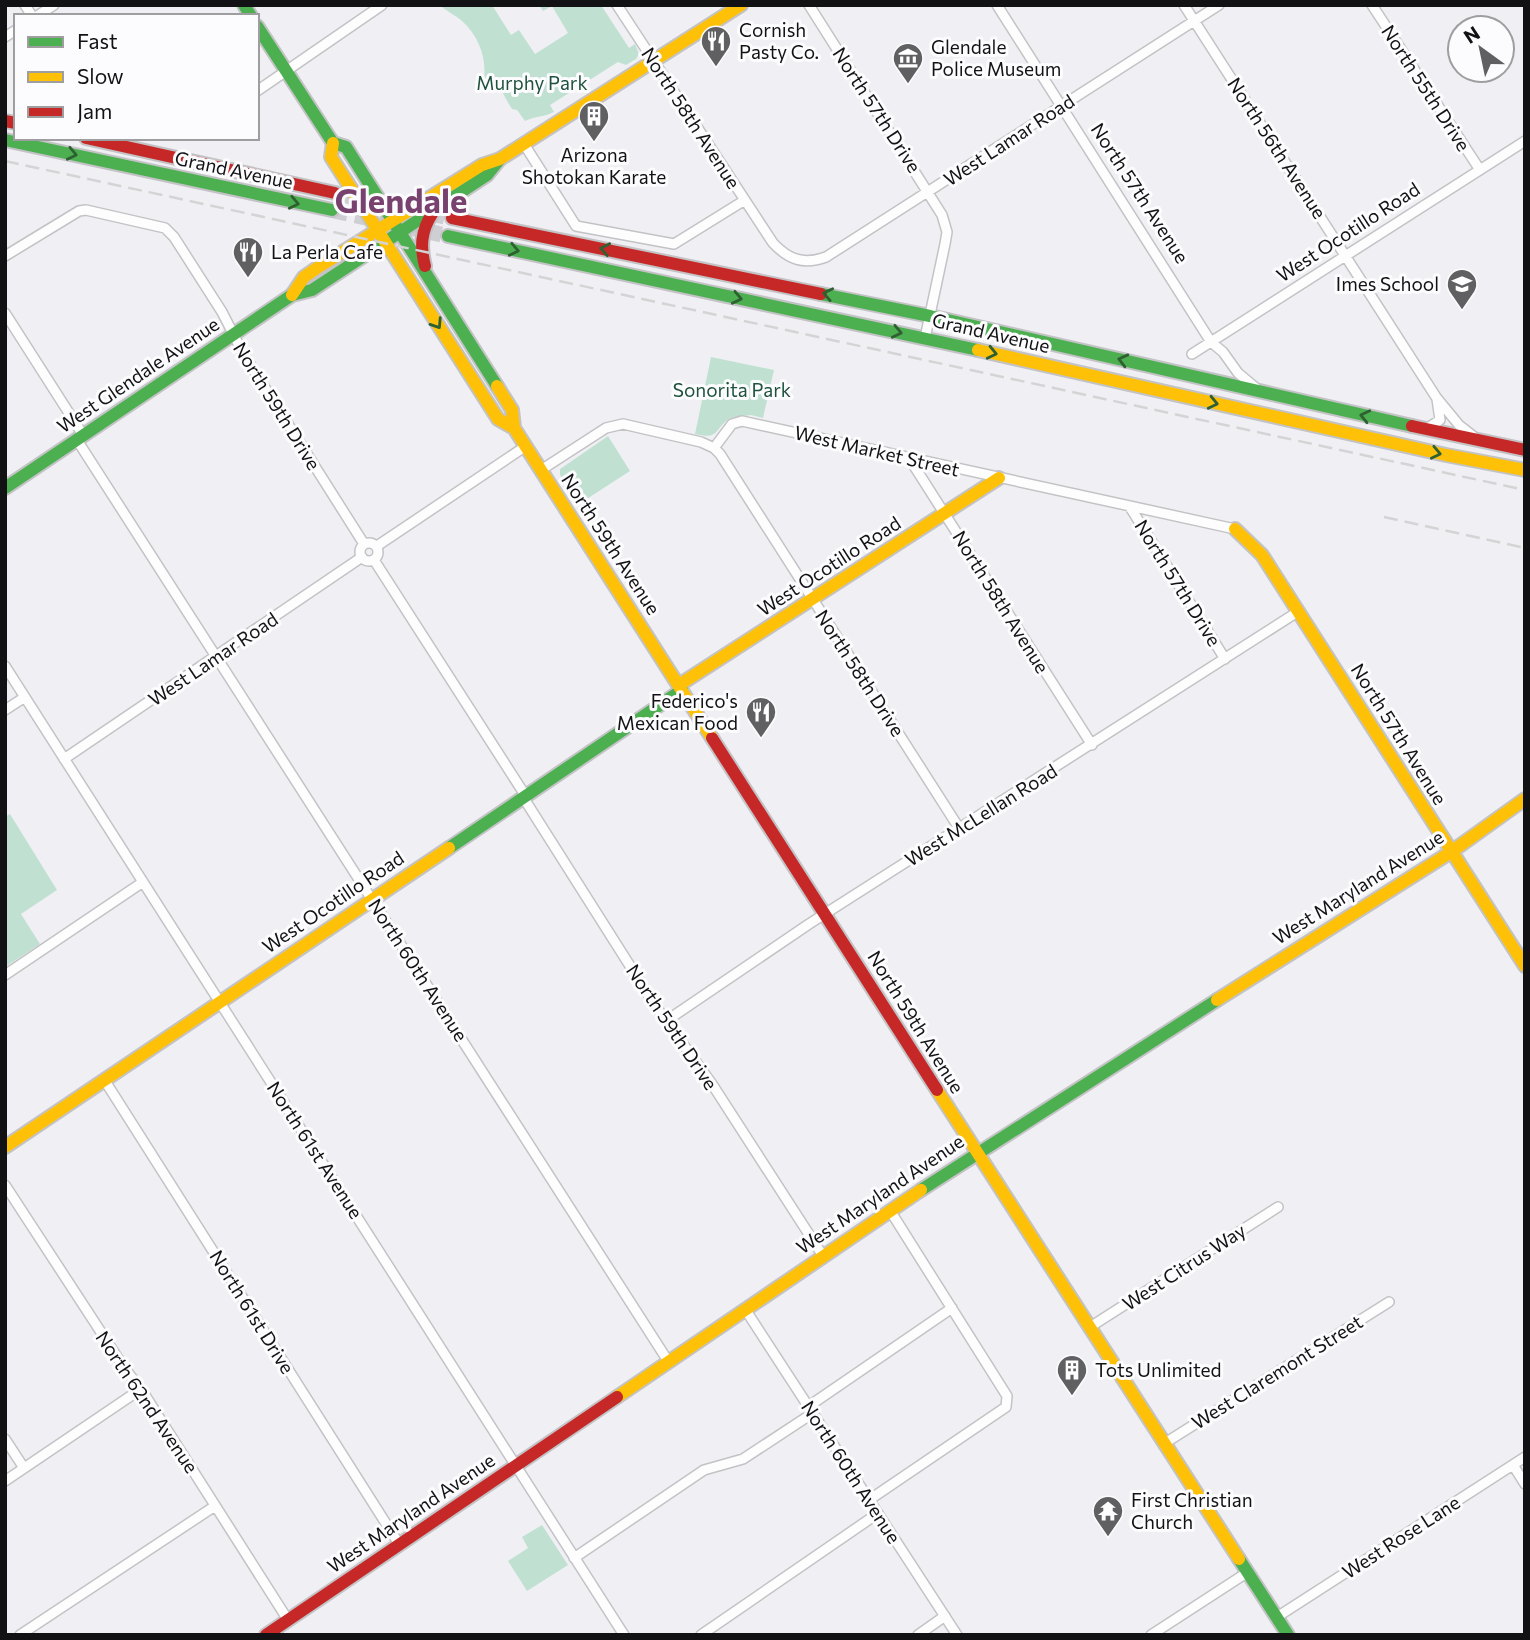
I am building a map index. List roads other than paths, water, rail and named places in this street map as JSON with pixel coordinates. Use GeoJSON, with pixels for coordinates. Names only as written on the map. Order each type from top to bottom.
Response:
{"type":"FeatureCollection","features":[{"type":"Feature","properties":{"kind":"main road","name":"West Glendale Avenue"},"geometry":{"type":"LineString","coordinates":[[5,488],[292,295],[312,290],[384,242],[396,227],[482,165],[500,159],[741,5]]}},
{"type":"Feature","properties":{"kind":"main road","name":"North 59th Avenue"},"geometry":{"type":"LineString","coordinates":[[259,29],[333,143],[346,147],[512,410],[514,428]]}},
{"type":"Feature","properties":{"kind":"main road","name":"Grand Avenue"},"geometry":{"type":"LineString","coordinates":[[5,140],[332,210]]}},
{"type":"Feature","properties":{"kind":"main road","name":"Grand Avenue"},"geometry":{"type":"LineString","coordinates":[[95,140],[335,192]]}},
{"type":"Feature","properties":{"kind":"main road","name":"North 59th Avenue"},"geometry":{"type":"LineString","coordinates":[[333,143],[331,157],[384,242],[498,419],[514,428],[526,446],[1288,1635]]}},
{"type":"Feature","properties":{"kind":"main road","name":"West Glendale Avenue"},"geometry":{"type":"LineString","coordinates":[[292,295],[304,277],[377,230],[396,227],[438,207],[487,175],[500,159]]}},
{"type":"Feature","properties":{"kind":"main road"},"geometry":{"type":"LineString","coordinates":[[438,207],[426,224],[421,241],[425,266],[439,295]]}},
{"type":"Feature","properties":{"kind":"main road","name":"Grand Avenue"},"geometry":{"type":"LineString","coordinates":[[452,218],[930,316],[1261,393],[1525,450]]}},
{"type":"Feature","properties":{"kind":"main road","name":"Grand Avenue"},"geometry":{"type":"LineString","coordinates":[[448,236],[1525,470]]}},
{"type":"Feature","properties":{"kind":"main road","name":"West Ocotillo Road"},"geometry":{"type":"LineString","coordinates":[[5,1147],[524,796],[680,687],[999,478]]}},
{"type":"Feature","properties":{"kind":"main road","name":"North 57th Avenue"},"geometry":{"type":"LineString","coordinates":[[1235,529],[1255,545],[1299,611],[1525,965]]}},
{"type":"Feature","properties":{"kind":"main road","name":"West Maryland Avenue"},"geometry":{"type":"LineString","coordinates":[[271,1633],[977,1153],[1451,852],[1525,799]]}},
{"type":"Feature","properties":{"kind":"street"},"geometry":{"type":"LineString","coordinates":[[259,90],[382,5]]}},
{"type":"Feature","properties":{"kind":"street","name":"North 58th Avenue"},"geometry":{"type":"LineString","coordinates":[[617,5],[773,243],[783,254],[795,260]]}},
{"type":"Feature","properties":{"kind":"street","name":"North 57th Drive"},"geometry":{"type":"LineString","coordinates":[[809,5],[942,215],[947,232],[925,338]]}},
{"type":"Feature","properties":{"kind":"street","name":"North 57th Avenue"},"geometry":{"type":"LineString","coordinates":[[997,5],[1211,342],[1223,352],[1238,373],[1261,393]]}},
{"type":"Feature","properties":{"kind":"street","name":"North 56th Avenue"},"geometry":{"type":"LineString","coordinates":[[1184,5],[1436,397],[1459,425],[1480,441]]}},
{"type":"Feature","properties":{"kind":"street","name":"West Lamar Road"},"geometry":{"type":"LineString","coordinates":[[795,260],[809,261],[826,257],[1219,5]]}},
{"type":"Feature","properties":{"kind":"street","name":"North 55th Drive"},"geometry":{"type":"LineString","coordinates":[[1372,5],[1480,170]]}},
{"type":"Feature","properties":{"kind":"street","name":"West Ocotillo Road"},"geometry":{"type":"LineString","coordinates":[[1192,354],[1525,141]]}},
{"type":"Feature","properties":{"kind":"street"},"geometry":{"type":"LineString","coordinates":[[524,144],[576,226],[674,244],[745,200]]}},
{"type":"Feature","properties":{"kind":"street","name":"North 59th Drive"},"geometry":{"type":"LineString","coordinates":[[5,256],[79,211],[158,225],[170,232],[364,544]]}},
{"type":"Feature","properties":{"kind":"street","name":"North 60th Avenue"},"geometry":{"type":"LineString","coordinates":[[5,313],[216,656],[668,1361]]}},
{"type":"Feature","properties":{"kind":"street"},"geometry":{"type":"LineString","coordinates":[[1418,428],[1433,426],[1440,420],[1436,397]]}},
{"type":"Feature","properties":{"kind":"street","name":"West Market Street"},"geometry":{"type":"LineString","coordinates":[[714,448],[732,424],[742,421],[1235,529]]}},
{"type":"Feature","properties":{"kind":"street"},"geometry":{"type":"LineString","coordinates":[[541,470],[606,428],[622,424],[701,442],[714,448]]}},
{"type":"Feature","properties":{"kind":"street"},"geometry":{"type":"LineString","coordinates":[[377,546],[526,446]]}},
{"type":"Feature","properties":{"kind":"street","name":"North 58th Drive"},"geometry":{"type":"LineString","coordinates":[[714,448],[959,828]]}},
{"type":"Feature","properties":{"kind":"street","name":"North 58th Avenue"},"geometry":{"type":"LineString","coordinates":[[909,458],[1092,745]]}},
{"type":"Feature","properties":{"kind":"street","name":"North 57th Drive"},"geometry":{"type":"LineString","coordinates":[[1130,507],[1225,659]]}},
{"type":"Feature","properties":{"kind":"street"},"geometry":{"type":"LineString","coordinates":[[370,542],[377,546],[379,552],[374,560],[366,561],[362,557],[360,550],[364,544],[370,542]]}},
{"type":"Feature","properties":{"kind":"street","name":"West Lamar Road"},"geometry":{"type":"LineString","coordinates":[[64,760],[362,557]]}},
{"type":"Feature","properties":{"kind":"street","name":"North 59th Drive"},"geometry":{"type":"LineString","coordinates":[[374,560],[666,1021],[712,1084],[823,1256]]}},
{"type":"Feature","properties":{"kind":"street","name":"West McLellan Road"},"geometry":{"type":"LineString","coordinates":[[666,1021],[825,914],[1299,611]]}},
{"type":"Feature","properties":{"kind":"street","name":"North 61st Avenue"},"geometry":{"type":"LineString","coordinates":[[5,666],[624,1635]]}},
{"type":"Feature","properties":{"kind":"street"},"geometry":{"type":"LineString","coordinates":[[5,710],[25,697]]}},
{"type":"Feature","properties":{"kind":"street"},"geometry":{"type":"LineString","coordinates":[[5,975],[143,882]]}},
{"type":"Feature","properties":{"kind":"street","name":"North 61st Drive"},"geometry":{"type":"LineString","coordinates":[[105,1081],[399,1544]]}},
{"type":"Feature","properties":{"kind":"street","name":"North 62nd Avenue"},"geometry":{"type":"LineString","coordinates":[[5,1185],[125,1369],[141,1389],[288,1620]]}},
{"type":"Feature","properties":{"kind":"street","name":"West Citrus Way"},"geometry":{"type":"LineString","coordinates":[[1090,1327],[1278,1207]]}},
{"type":"Feature","properties":{"kind":"street"},"geometry":{"type":"LineString","coordinates":[[869,1500],[1006,1407],[1008,1402],[1007,1396],[891,1212]]}},
{"type":"Feature","properties":{"kind":"street","name":"West Claremont Street"},"geometry":{"type":"LineString","coordinates":[[1165,1443],[1389,1302]]}},
{"type":"Feature","properties":{"kind":"street"},"geometry":{"type":"LineString","coordinates":[[574,1558],[704,1470],[743,1459],[952,1308]]}},
{"type":"Feature","properties":{"kind":"street","name":"North 60th Avenue"},"geometry":{"type":"LineString","coordinates":[[746,1309],[957,1635]]}},
{"type":"Feature","properties":{"kind":"street"},"geometry":{"type":"LineString","coordinates":[[5,1481],[141,1389]]}},
{"type":"Feature","properties":{"kind":"street"},"geometry":{"type":"LineString","coordinates":[[5,1438],[24,1468]]}},
{"type":"Feature","properties":{"kind":"street","name":"West Rose Lane"},"geometry":{"type":"LineString","coordinates":[[1277,1617],[1525,1457]]}},
{"type":"Feature","properties":{"kind":"street"},"geometry":{"type":"LineString","coordinates":[[1513,1465],[1525,1484]]}},
{"type":"Feature","properties":{"kind":"street"},"geometry":{"type":"LineString","coordinates":[[20,1635],[215,1506]]}},
{"type":"Feature","properties":{"kind":"street"},"geometry":{"type":"LineString","coordinates":[[701,1635],[877,1514]]}},
{"type":"Feature","properties":{"kind":"street"},"geometry":{"type":"LineString","coordinates":[[1151,1635],[1248,1572]]}},
{"type":"Feature","properties":{"kind":"street"},"geometry":{"type":"LineString","coordinates":[[918,1635],[945,1616]]}},
{"type":"Feature","properties":{"kind":"tunnel"},"geometry":{"type":"LineString","coordinates":[[335,193],[452,218]]}},
{"type":"Feature","properties":{"kind":"tunnel"},"geometry":{"type":"LineString","coordinates":[[332,210],[448,236]]}},
{"type":"Feature","properties":{"kind":"railway"},"geometry":{"type":"LineString","coordinates":[[5,161],[1525,490]]}},
{"type":"Feature","properties":{"kind":"railway"},"geometry":{"type":"LineString","coordinates":[[1384,517],[1525,548]]}},
{"type":"Feature","properties":{"kind":"place","name":"Cornish Pasty Co."},"geometry":{"type":"Point","coordinates":[716,68]}},
{"type":"Feature","properties":{"kind":"place","name":"Glendale Police Museum"},"geometry":{"type":"Point","coordinates":[908,85]}},
{"type":"Feature","properties":{"kind":"place","name":"Arizona Shotokan Karate"},"geometry":{"type":"Point","coordinates":[594,143]}},
{"type":"Feature","properties":{"kind":"place","name":"La Perla Cafe"},"geometry":{"type":"Point","coordinates":[248,279]}},
{"type":"Feature","properties":{"kind":"place","name":"Imes School"},"geometry":{"type":"Point","coordinates":[1462,311]}},
{"type":"Feature","properties":{"kind":"place","name":"Federico's Mexican Food"},"geometry":{"type":"Point","coordinates":[761,739]}},
{"type":"Feature","properties":{"kind":"place","name":"Tots Unlimited"},"geometry":{"type":"Point","coordinates":[1072,1397]}},
{"type":"Feature","properties":{"kind":"place","name":"First Christian Church"},"geometry":{"type":"Point","coordinates":[1108,1538]}},
{"type":"Feature","properties":{"kind":"district","name":"Glendale"},"geometry":{"type":"Point","coordinates":[401,201]}},
{"type":"Feature","properties":{"kind":"park label","name":"Murphy Park"},"geometry":{"type":"Point","coordinates":[532,83]}},
{"type":"Feature","properties":{"kind":"park label","name":"Sonorita Park"},"geometry":{"type":"Point","coordinates":[732,390]}}]}
